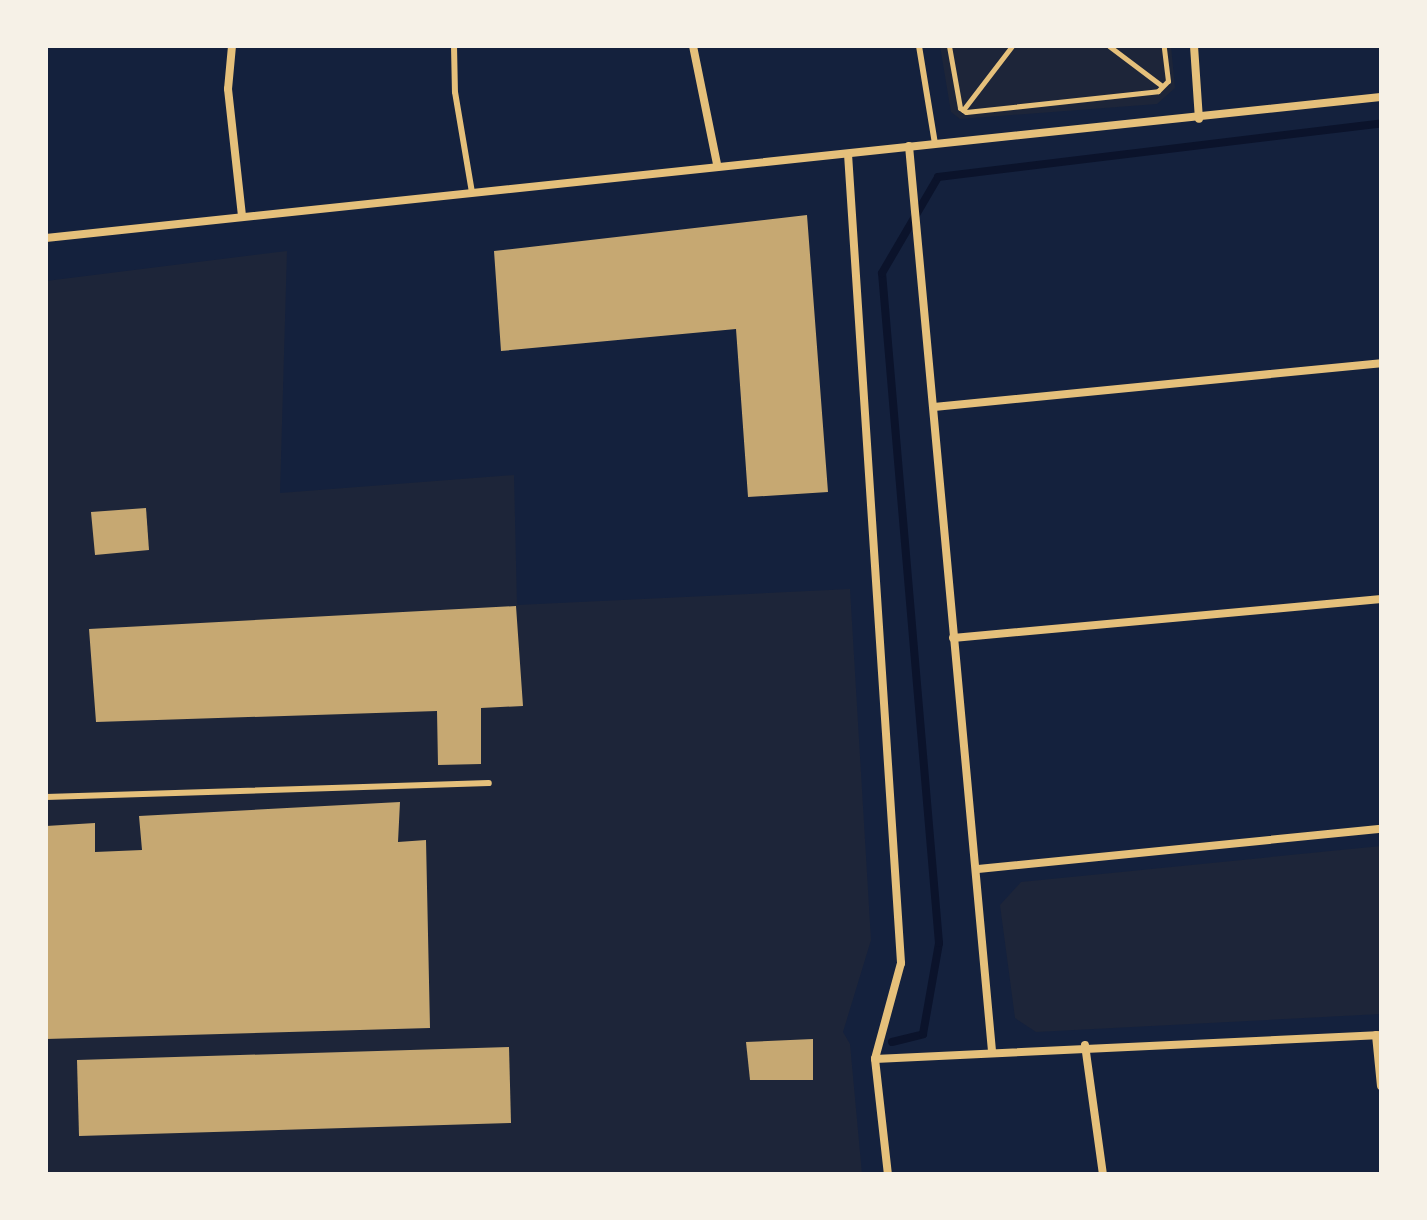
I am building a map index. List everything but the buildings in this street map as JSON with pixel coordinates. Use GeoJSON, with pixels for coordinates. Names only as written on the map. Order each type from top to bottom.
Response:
{"type":"FeatureCollection","features":[{"type":"Feature","properties":{"kind":"street"},"geometry":{"type":"LineString","coordinates":[[232,46],[228,89],[242,216]]}},
{"type":"Feature","properties":{"kind":"street"},"geometry":{"type":"LineString","coordinates":[[693,46],[717,164]]}},
{"type":"Feature","properties":{"kind":"street"},"geometry":{"type":"LineString","coordinates":[[1194,46],[1199,119]]}},
{"type":"Feature","properties":{"kind":"street"},"geometry":{"type":"LineString","coordinates":[[46,238],[717,164],[1199,119],[1381,97]]}},
{"type":"Feature","properties":{"kind":"street"},"geometry":{"type":"LineString","coordinates":[[909,146],[953,638],[978,869],[992,1051]]}},
{"type":"Feature","properties":{"kind":"street"},"geometry":{"type":"LineString","coordinates":[[848,154],[901,963],[875,1059],[888,1174]]}},
{"type":"Feature","properties":{"kind":"street"},"geometry":{"type":"LineString","coordinates":[[934,407],[1381,363]]}},
{"type":"Feature","properties":{"kind":"street"},"geometry":{"type":"LineString","coordinates":[[953,638],[1381,599]]}},
{"type":"Feature","properties":{"kind":"street"},"geometry":{"type":"LineString","coordinates":[[978,869],[1381,829]]}},
{"type":"Feature","properties":{"kind":"street"},"geometry":{"type":"LineString","coordinates":[[875,1059],[1085,1045],[1378,1035],[1381,1086]]}},
{"type":"Feature","properties":{"kind":"street"},"geometry":{"type":"LineString","coordinates":[[1085,1045],[1103,1174]]}},
{"type":"Feature","properties":{"kind":"lane"},"geometry":{"type":"LineString","coordinates":[[454,46],[455,92],[472,193]]}},
{"type":"Feature","properties":{"kind":"lane"},"geometry":{"type":"LineString","coordinates":[[919,46],[935,144]]}},
{"type":"Feature","properties":{"kind":"lane"},"geometry":{"type":"LineString","coordinates":[[46,797],[489,783]]}},
{"type":"Feature","properties":{"kind":"path"},"geometry":{"type":"LineString","coordinates":[[949,46],[963,110]]}},
{"type":"Feature","properties":{"kind":"path"},"geometry":{"type":"LineString","coordinates":[[963,110],[1012,46]]}},
{"type":"Feature","properties":{"kind":"path"},"geometry":{"type":"LineString","coordinates":[[1109,46],[1162,86]]}},
{"type":"Feature","properties":{"kind":"path"},"geometry":{"type":"LineString","coordinates":[[963,110],[1158,91],[1168,81],[1164,46]]}},
{"type":"Feature","properties":{"kind":"shaded area"},"geometry":{"type":"Polygon","coordinates":[[[940,46],[1171,46],[1175,88],[1157,104],[960,119],[951,112],[940,46]]]}},
{"type":"Feature","properties":{"kind":"shaded area"},"geometry":{"type":"Polygon","coordinates":[[[287,251],[280,493],[514,475],[517,605],[850,589],[871,940],[843,1032],[850,1044],[862,1174],[46,1174],[46,281],[287,251]]]}},
{"type":"Feature","properties":{"kind":"shaded area"},"geometry":{"type":"Polygon","coordinates":[[[1381,846],[1381,1014],[1036,1032],[1015,1018],[1000,905],[1021,882],[1381,846]]]}},
{"type":"Feature","properties":{"kind":"waterway"},"geometry":{"type":"LineString","coordinates":[[892,1042],[923,1034],[939,943],[882,273],[938,177],[1381,123]]}}]}
